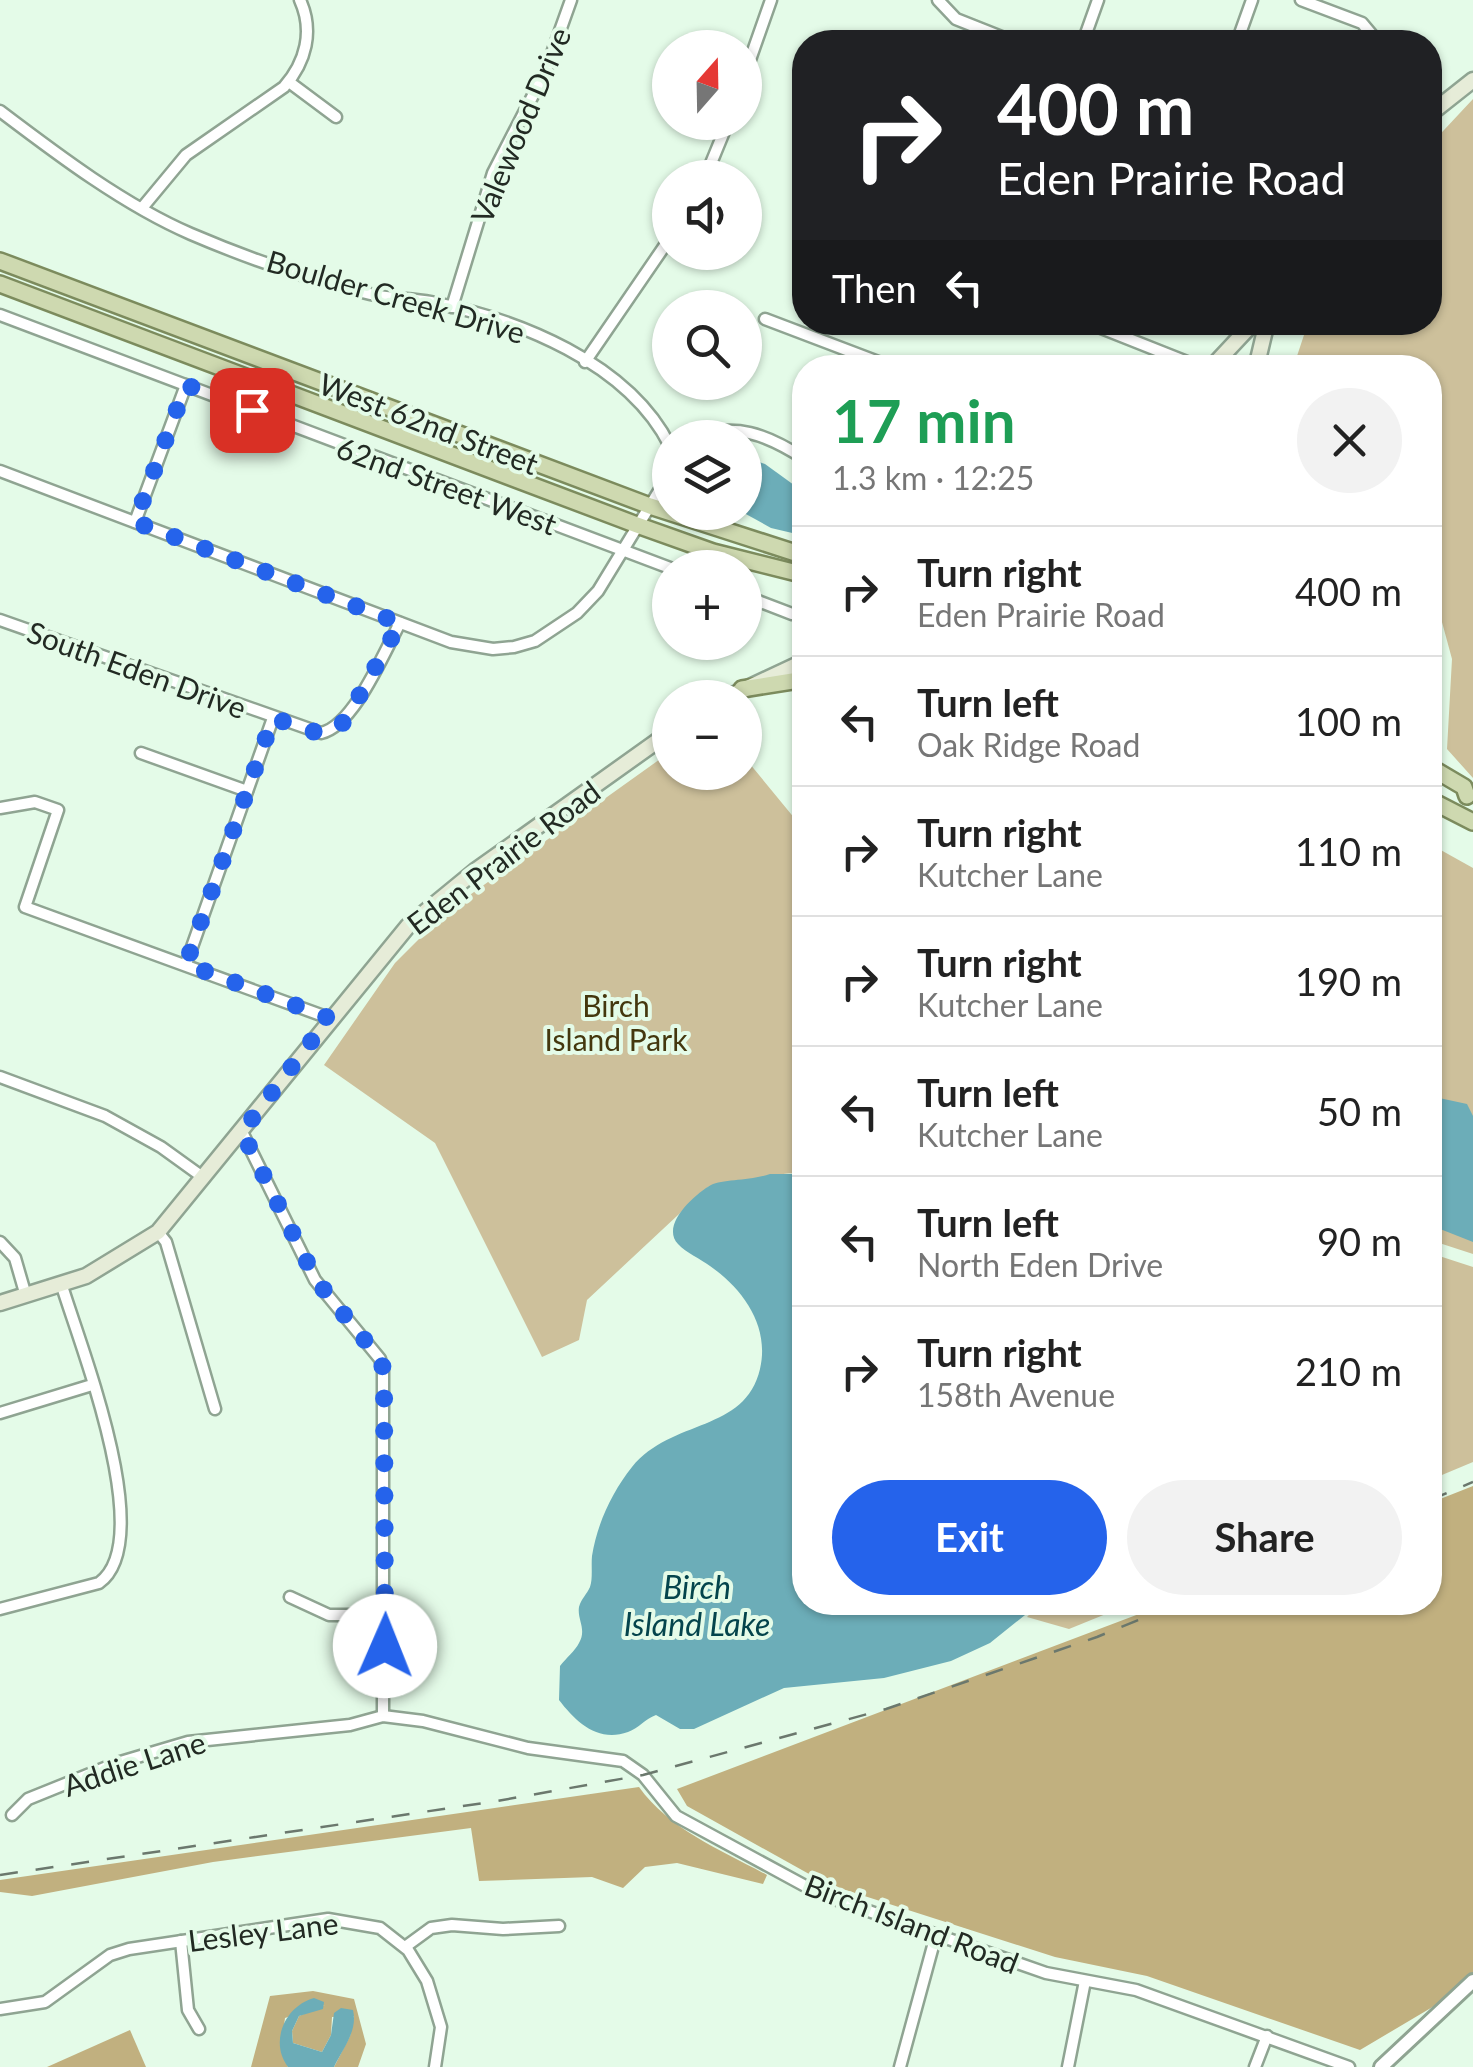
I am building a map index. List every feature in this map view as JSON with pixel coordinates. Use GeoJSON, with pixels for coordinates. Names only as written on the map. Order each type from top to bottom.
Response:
{"type":"FeatureCollection","features":[{"type":"Feature","properties":{"kind":"main road"},"geometry":{"type":"LineString","coordinates":[[1442,105],[1473,80]]}},
{"type":"Feature","properties":{"kind":"main road","name":"West 62nd Street"},"geometry":{"type":"LineString","coordinates":[[0,261],[650,506],[792,552]]}},
{"type":"Feature","properties":{"kind":"main road"},"geometry":{"type":"LineString","coordinates":[[0,284],[637,525],[713,552],[792,572]]}},
{"type":"Feature","properties":{"kind":"main road"},"geometry":{"type":"LineString","coordinates":[[1224,355],[1242,335]]}},
{"type":"Feature","properties":{"kind":"main road"},"geometry":{"type":"LineString","coordinates":[[760,680],[792,666]]}},
{"type":"Feature","properties":{"kind":"main road"},"geometry":{"type":"LineString","coordinates":[[762,685],[792,681]]}},
{"type":"Feature","properties":{"kind":"main road","name":"Eden Prairie Road"},"geometry":{"type":"LineString","coordinates":[[0,1303],[62,1286],[107,1266],[158,1232],[408,926],[440,897],[652,745]]}},
{"type":"Feature","properties":{"kind":"main road"},"geometry":{"type":"LineString","coordinates":[[1442,774],[1464,787],[1470,797]]}},
{"type":"Feature","properties":{"kind":"main road"},"geometry":{"type":"LineString","coordinates":[[1442,783],[1470,797]]}},
{"type":"Feature","properties":{"kind":"main road"},"geometry":{"type":"LineString","coordinates":[[1442,806],[1473,822]]}},
{"type":"Feature","properties":{"kind":"street"},"geometry":{"type":"LineString","coordinates":[[142,208],[186,155],[289,82],[307,42],[300,0]]}},
{"type":"Feature","properties":{"kind":"street","name":"Valewood Drive"},"geometry":{"type":"LineString","coordinates":[[452,307],[494,173],[546,70],[570,0]]}},
{"type":"Feature","properties":{"kind":"street"},"geometry":{"type":"LineString","coordinates":[[761,30],[772,0]]}},
{"type":"Feature","properties":{"kind":"street"},"geometry":{"type":"LineString","coordinates":[[938,0],[956,18],[985,30]]}},
{"type":"Feature","properties":{"kind":"street"},"geometry":{"type":"LineString","coordinates":[[1087,30],[1098,0]]}},
{"type":"Feature","properties":{"kind":"street"},"geometry":{"type":"LineString","coordinates":[[1242,30],[1252,0]]}},
{"type":"Feature","properties":{"kind":"street"},"geometry":{"type":"LineString","coordinates":[[1300,0],[1362,23],[1368,30]]}},
{"type":"Feature","properties":{"kind":"street"},"geometry":{"type":"LineString","coordinates":[[289,82],[336,117]]}},
{"type":"Feature","properties":{"kind":"street","name":"Boulder Creek Drive"},"geometry":{"type":"LineString","coordinates":[[0,111],[142,208],[190,234],[352,290],[452,307],[526,330],[585,362],[638,400],[652,420]]}},
{"type":"Feature","properties":{"kind":"street"},"geometry":{"type":"LineString","coordinates":[[585,362],[652,264]]}},
{"type":"Feature","properties":{"kind":"street","name":"62nd Street West"},"geometry":{"type":"LineString","coordinates":[[0,315],[652,561]]}},
{"type":"Feature","properties":{"kind":"street"},"geometry":{"type":"LineString","coordinates":[[764,319],[792,330]]}},
{"type":"Feature","properties":{"kind":"street"},"geometry":{"type":"LineString","coordinates":[[806,335],[860,355]]}},
{"type":"Feature","properties":{"kind":"street"},"geometry":{"type":"LineString","coordinates":[[1119,335],[1169,355]]}},
{"type":"Feature","properties":{"kind":"street"},"geometry":{"type":"LineString","coordinates":[[135,522],[186,385]]}},
{"type":"Feature","properties":{"kind":"street"},"geometry":{"type":"LineString","coordinates":[[762,433],[792,450]]}},
{"type":"Feature","properties":{"kind":"street"},"geometry":{"type":"LineString","coordinates":[[0,471],[400,623],[472,648],[493,650],[535,641],[588,603],[652,503]]}},
{"type":"Feature","properties":{"kind":"street"},"geometry":{"type":"LineString","coordinates":[[762,603],[792,614]]}},
{"type":"Feature","properties":{"kind":"street","name":"South Eden Drive"},"geometry":{"type":"LineString","coordinates":[[0,620],[321,734],[341,725],[400,623]]}},
{"type":"Feature","properties":{"kind":"street"},"geometry":{"type":"LineString","coordinates":[[186,964],[273,718]]}},
{"type":"Feature","properties":{"kind":"street"},"geometry":{"type":"LineString","coordinates":[[140,753],[248,791]]}},
{"type":"Feature","properties":{"kind":"street"},"geometry":{"type":"LineString","coordinates":[[0,808],[31,802],[58,810],[25,907],[329,1018]]}},
{"type":"Feature","properties":{"kind":"street"},"geometry":{"type":"LineString","coordinates":[[0,1077],[106,1116],[161,1147],[204,1178]]}},
{"type":"Feature","properties":{"kind":"street"},"geometry":{"type":"LineString","coordinates":[[242,1132],[316,1280],[380,1359],[384,1371],[383,1716]]}},
{"type":"Feature","properties":{"kind":"street"},"geometry":{"type":"LineString","coordinates":[[158,1232],[166,1242],[215,1409]]}},
{"type":"Feature","properties":{"kind":"street"},"geometry":{"type":"LineString","coordinates":[[0,1242],[15,1258],[26,1296]]}},
{"type":"Feature","properties":{"kind":"street"},"geometry":{"type":"LineString","coordinates":[[0,1609],[88,1588],[109,1576],[115,1566],[120,1533],[118,1479],[62,1286]]}},
{"type":"Feature","properties":{"kind":"street"},"geometry":{"type":"LineString","coordinates":[[0,1412],[92,1386]]}},
{"type":"Feature","properties":{"kind":"street"},"geometry":{"type":"LineString","coordinates":[[290,1598],[329,1615],[386,1615]]}},
{"type":"Feature","properties":{"kind":"street","name":"Addie Lane"},"geometry":{"type":"LineString","coordinates":[[12,1815],[28,1800],[152,1752],[224,1736],[350,1725],[383,1716]]}},
{"type":"Feature","properties":{"kind":"street","name":"Birch Island Road"},"geometry":{"type":"LineString","coordinates":[[383,1716],[633,1765],[676,1816],[820,1894],[1046,1973],[1136,1990],[1349,2067]]}},
{"type":"Feature","properties":{"kind":"street","name":"Lesley Lane"},"geometry":{"type":"LineString","coordinates":[[0,2009],[44,2002],[119,1951],[181,1941],[345,1919],[380,1928],[405,1947]]}},
{"type":"Feature","properties":{"kind":"street"},"geometry":{"type":"LineString","coordinates":[[435,2067],[441,2045],[437,2009],[420,1964],[405,1947],[431,1928],[452,1925],[503,1930],[559,1926]]}},
{"type":"Feature","properties":{"kind":"street"},"geometry":{"type":"LineString","coordinates":[[900,2067],[914,2004],[936,1935]]}},
{"type":"Feature","properties":{"kind":"street"},"geometry":{"type":"LineString","coordinates":[[181,1941],[188,2010],[199,2029]]}},
{"type":"Feature","properties":{"kind":"street"},"geometry":{"type":"LineString","coordinates":[[1068,2067],[1085,1981]]}},
{"type":"Feature","properties":{"kind":"street"},"geometry":{"type":"LineString","coordinates":[[1381,2067],[1473,1982]]}},
{"type":"Feature","properties":{"kind":"street"},"geometry":{"type":"LineString","coordinates":[[1255,2067],[1266,2036]]}},
{"type":"Feature","properties":{"kind":"green space"},"geometry":{"type":"Polygon","coordinates":[[[1473,99],[1473,778],[1447,749],[1452,659],[1442,622],[1442,355],[1297,355],[1304,335],[1442,335],[1442,132],[1473,99]]]}},
{"type":"Feature","properties":{"kind":"green space","name":"Birch Island Park"},"geometry":{"type":"Polygon","coordinates":[[[652,765],[652,790],[762,790],[762,779],[792,815],[792,1174],[708,1187],[587,1300],[579,1340],[542,1357],[435,1143],[324,1065],[395,963],[446,912],[652,765]]]}},
{"type":"Feature","properties":{"kind":"green space"},"geometry":{"type":"Polygon","coordinates":[[[1442,851],[1473,868],[1473,1254],[1442,1244],[1442,851]]]}},
{"type":"Feature","properties":{"kind":"green space"},"geometry":{"type":"Polygon","coordinates":[[[1442,1257],[1473,1267],[1473,1462],[1442,1475],[1442,1257]]]}},
{"type":"Feature","properties":{"kind":"green space"},"geometry":{"type":"Polygon","coordinates":[[[1029,1615],[1103,1615],[1069,1629],[1029,1615]]]}},
{"type":"Feature","properties":{"kind":"shaded area"},"geometry":{"type":"Polygon","coordinates":[[[1473,1486],[1473,1983],[1360,2050],[1147,1976],[1055,1957],[827,1884],[687,1806],[677,1789],[1136,1615],[1442,1615],[1442,1498],[1473,1486]]]}},
{"type":"Feature","properties":{"kind":"shaded area"},"geometry":{"type":"Polygon","coordinates":[[[639,1787],[681,1827],[767,1875],[763,1884],[677,1863],[645,1867],[623,1888],[592,1877],[479,1881],[471,1828],[213,1862],[32,1896],[0,1892],[0,1880],[639,1787]]]}},
{"type":"Feature","properties":{"kind":"shaded area"},"geometry":{"type":"Polygon","coordinates":[[[313,1991],[354,1999],[366,2044],[358,2067],[334,2067],[350,2036],[354,2016],[332,2017],[331,2035],[322,2052],[293,2043],[292,2031],[299,2016],[325,2005],[285,2018],[281,2049],[288,2067],[251,2067],[270,1996],[313,1991]]]}},
{"type":"Feature","properties":{"kind":"shaded area"},"geometry":{"type":"Polygon","coordinates":[[[130,2030],[146,2067],[47,2067],[130,2030]]]}},
{"type":"Feature","properties":{"kind":"water"},"geometry":{"type":"Polygon","coordinates":[[[762,463],[792,484],[792,533],[762,523],[762,463]]]}},
{"type":"Feature","properties":{"kind":"water"},"geometry":{"type":"Polygon","coordinates":[[[1442,1099],[1467,1104],[1473,1116],[1473,1242],[1442,1230],[1442,1099]]]}},
{"type":"Feature","properties":{"kind":"water","name":"Birch Island Lake"},"geometry":{"type":"Polygon","coordinates":[[[792,1174],[792,1615],[1025,1615],[990,1643],[951,1661],[884,1678],[784,1688],[694,1729],[680,1729],[656,1715],[628,1732],[597,1733],[580,1723],[559,1700],[560,1666],[581,1638],[579,1607],[590,1587],[594,1544],[606,1509],[632,1467],[648,1451],[739,1404],[752,1390],[760,1369],[761,1338],[743,1297],[722,1275],[678,1244],[673,1228],[689,1203],[711,1185],[792,1174]]]}},
{"type":"Feature","properties":{"kind":"water"},"geometry":{"type":"Polygon","coordinates":[[[314,1998],[324,2002],[323,2009],[299,2016],[292,2031],[293,2043],[322,2052],[331,2035],[334,2013],[341,2008],[353,2010],[352,2032],[334,2067],[288,2067],[280,2047],[283,2026],[295,2009],[314,1998]]]}},
{"type":"Feature","properties":{"kind":"railway"},"geometry":{"type":"LineString","coordinates":[[1442,1495],[1473,1482]]}},
{"type":"Feature","properties":{"kind":"railway"},"geometry":{"type":"LineString","coordinates":[[0,1875],[497,1801],[643,1775],[886,1709],[1150,1615]]}},
{"type":"Feature","properties":{"kind":"route"},"geometry":{"type":"LineString","coordinates":[[252,410],[186,385],[135,522],[400,623],[341,725],[321,734],[273,718],[186,964],[329,1018],[242,1132],[251,1142],[316,1280],[380,1359],[384,1371],[385,1646]]}}]}
